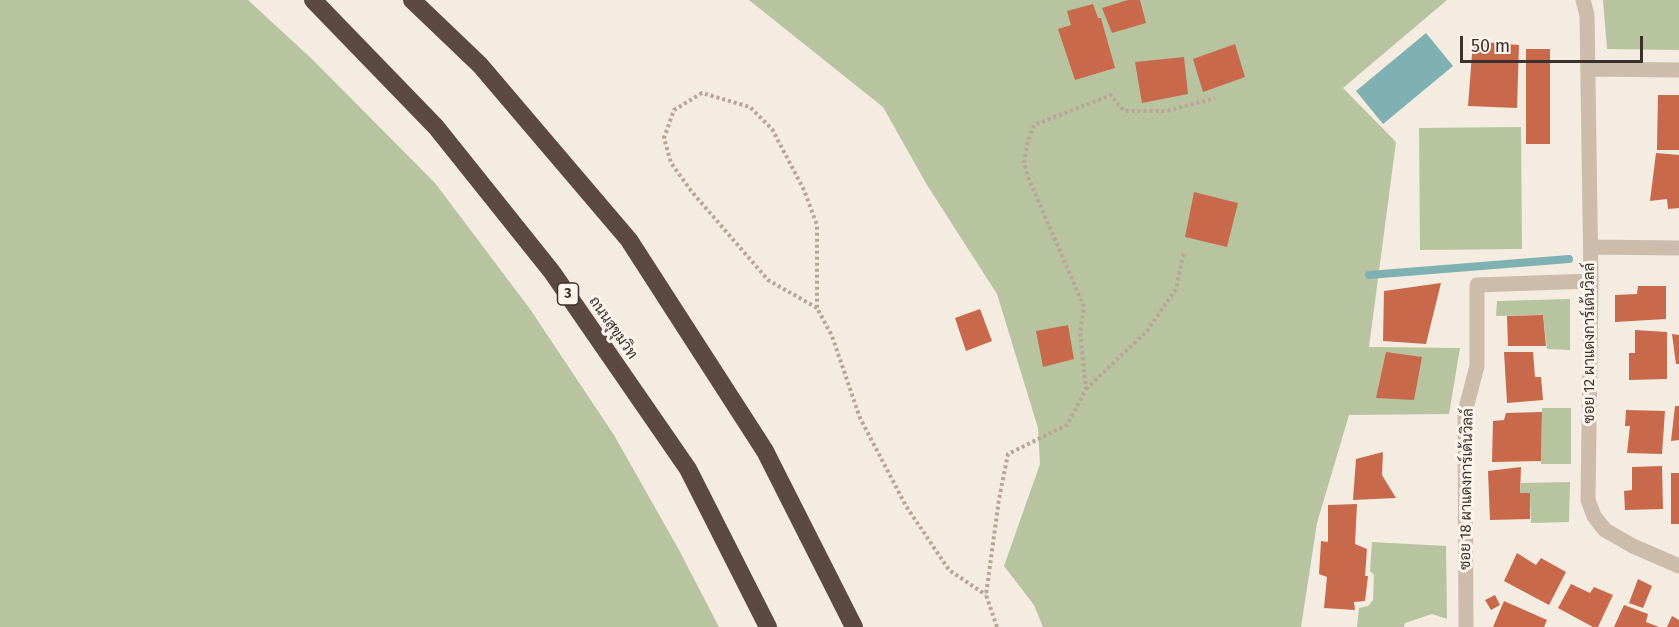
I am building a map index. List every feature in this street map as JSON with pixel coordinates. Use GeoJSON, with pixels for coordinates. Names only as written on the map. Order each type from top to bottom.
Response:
{"type":"FeatureCollection","features":[{"type":"Feature","properties":{"kind":"highway","name":"ถนนสุขุมวิท"},"geometry":{"type":"LineString","coordinates":[[313,0],[436,127],[552,272],[688,469],[768,627]]}},
{"type":"Feature","properties":{"kind":"highway"},"geometry":{"type":"LineString","coordinates":[[412,0],[480,65],[629,240],[765,451],[854,627]]}},
{"type":"Feature","properties":{"kind":"street","name":"ซอย 12 ผาแดงการ์เด้นวิลล์"},"geometry":{"type":"LineString","coordinates":[[1583,0],[1587,15],[1591,281],[1588,500],[1594,516],[1605,530],[1633,546],[1679,566]]}},
{"type":"Feature","properties":{"kind":"street"},"geometry":{"type":"LineString","coordinates":[[1588,69],[1679,70]]}},
{"type":"Feature","properties":{"kind":"street"},"geometry":{"type":"LineString","coordinates":[[1590,247],[1679,248]]}},
{"type":"Feature","properties":{"kind":"street","name":"ซอย 18 ผาแดงการ์เด้นวิลล์"},"geometry":{"type":"LineString","coordinates":[[1466,627],[1465,412],[1477,366],[1477,285],[1591,281]]}},
{"type":"Feature","properties":{"kind":"path"},"geometry":{"type":"LineString","coordinates":[[817,308],[768,280],[670,163],[664,138],[674,110],[702,93],[750,107],[772,129],[800,182],[817,225],[817,308],[832,336],[860,418],[906,506],[949,570],[986,595]]}},
{"type":"Feature","properties":{"kind":"path"},"geometry":{"type":"LineString","coordinates":[[1086,389],[1080,333],[1084,307],[1028,177],[1024,162],[1034,125],[1111,95],[1124,111],[1167,111],[1215,98]]}},
{"type":"Feature","properties":{"kind":"path"},"geometry":{"type":"LineString","coordinates":[[997,627],[986,595],[999,500],[1008,454],[1067,425],[1086,389],[1148,331],[1176,289],[1184,251]]}},
{"type":"Feature","properties":{"kind":"green space"},"geometry":{"type":"Polygon","coordinates":[[[0,0],[248,0],[313,60],[435,183],[530,309],[614,435],[679,550],[719,627],[0,627],[0,0]]]}},
{"type":"Feature","properties":{"kind":"green space"},"geometry":{"type":"Polygon","coordinates":[[[749,0],[1447,0],[1343,88],[1396,142],[1369,347],[1460,348],[1449,414],[1349,415],[1317,523],[1301,627],[1043,627],[1034,605],[1004,566],[1040,464],[1038,428],[997,294],[927,185],[883,107],[749,0]]]}},
{"type":"Feature","properties":{"kind":"green space"},"geometry":{"type":"Polygon","coordinates":[[[1603,0],[1679,0],[1679,50],[1607,49],[1603,0]]]}},
{"type":"Feature","properties":{"kind":"green space"},"geometry":{"type":"Polygon","coordinates":[[[1521,127],[1522,249],[1420,250],[1419,128],[1521,127]]]}},
{"type":"Feature","properties":{"kind":"green space"},"geometry":{"type":"Polygon","coordinates":[[[1570,299],[1570,350],[1547,349],[1543,315],[1496,316],[1497,301],[1570,299]]]}},
{"type":"Feature","properties":{"kind":"green space"},"geometry":{"type":"Polygon","coordinates":[[[1542,408],[1571,408],[1571,464],[1541,464],[1542,408]]]}},
{"type":"Feature","properties":{"kind":"green space"},"geometry":{"type":"Polygon","coordinates":[[[1570,482],[1569,522],[1531,523],[1530,494],[1520,493],[1521,483],[1570,482]]]}},
{"type":"Feature","properties":{"kind":"green space"},"geometry":{"type":"Polygon","coordinates":[[[1372,542],[1446,546],[1447,619],[1432,614],[1405,623],[1404,627],[1357,627],[1359,608],[1368,606],[1373,600],[1374,575],[1370,571],[1372,542]]]}},
{"type":"Feature","properties":{"kind":"water"},"geometry":{"type":"Polygon","coordinates":[[[1426,33],[1453,66],[1383,124],[1356,91],[1426,33]]]}},
{"type":"Feature","properties":{"kind":"building"},"geometry":{"type":"Polygon","coordinates":[[[1128,0],[1140,0],[1146,23],[1112,33],[1102,8],[1128,0]]]}},
{"type":"Feature","properties":{"kind":"building"},"geometry":{"type":"Polygon","coordinates":[[[1093,4],[1098,18],[1101,18],[1115,68],[1075,80],[1058,29],[1071,25],[1067,11],[1093,4]]]}},
{"type":"Feature","properties":{"kind":"building"},"geometry":{"type":"Polygon","coordinates":[[[1473,41],[1519,45],[1517,108],[1468,106],[1473,41]]]}},
{"type":"Feature","properties":{"kind":"building"},"geometry":{"type":"Polygon","coordinates":[[[1235,44],[1245,77],[1203,92],[1193,59],[1235,44]]]}},
{"type":"Feature","properties":{"kind":"building"},"geometry":{"type":"Polygon","coordinates":[[[1526,49],[1550,49],[1550,144],[1526,144],[1526,49]]]}},
{"type":"Feature","properties":{"kind":"building"},"geometry":{"type":"Polygon","coordinates":[[[1184,57],[1188,94],[1142,103],[1135,62],[1184,57]]]}},
{"type":"Feature","properties":{"kind":"building"},"geometry":{"type":"Polygon","coordinates":[[[1658,95],[1679,95],[1679,150],[1657,150],[1658,95]]]}},
{"type":"Feature","properties":{"kind":"building"},"geometry":{"type":"Polygon","coordinates":[[[1656,153],[1679,155],[1679,208],[1668,209],[1667,199],[1650,201],[1656,153]]]}},
{"type":"Feature","properties":{"kind":"building"},"geometry":{"type":"Polygon","coordinates":[[[1194,192],[1238,203],[1227,247],[1185,237],[1194,192]]]}},
{"type":"Feature","properties":{"kind":"building"},"geometry":{"type":"Polygon","coordinates":[[[1441,283],[1426,344],[1383,341],[1384,291],[1441,283]]]}},
{"type":"Feature","properties":{"kind":"building"},"geometry":{"type":"Polygon","coordinates":[[[1638,286],[1666,286],[1666,319],[1615,322],[1615,295],[1637,294],[1638,286]]]}},
{"type":"Feature","properties":{"kind":"building"},"geometry":{"type":"Polygon","coordinates":[[[980,309],[992,341],[966,351],[955,318],[980,309]]]}},
{"type":"Feature","properties":{"kind":"building"},"geometry":{"type":"Polygon","coordinates":[[[1543,315],[1546,346],[1508,346],[1507,316],[1543,315]]]}},
{"type":"Feature","properties":{"kind":"building"},"geometry":{"type":"Polygon","coordinates":[[[1068,325],[1074,359],[1043,367],[1036,331],[1068,325]]]}},
{"type":"Feature","properties":{"kind":"building"},"geometry":{"type":"Polygon","coordinates":[[[1635,330],[1667,332],[1667,379],[1629,380],[1629,353],[1635,353],[1635,330]]]}},
{"type":"Feature","properties":{"kind":"building"},"geometry":{"type":"Polygon","coordinates":[[[1672,334],[1679,335],[1679,364],[1676,364],[1672,334]]]}},
{"type":"Feature","properties":{"kind":"building"},"geometry":{"type":"Polygon","coordinates":[[[1386,352],[1422,357],[1414,400],[1376,398],[1386,352]]]}},
{"type":"Feature","properties":{"kind":"building"},"geometry":{"type":"Polygon","coordinates":[[[1504,352],[1533,352],[1535,377],[1541,377],[1543,400],[1507,403],[1504,352]]]}},
{"type":"Feature","properties":{"kind":"building"},"geometry":{"type":"Polygon","coordinates":[[[1675,406],[1679,406],[1679,440],[1671,441],[1675,406]]]}},
{"type":"Feature","properties":{"kind":"building"},"geometry":{"type":"Polygon","coordinates":[[[1626,410],[1665,411],[1662,454],[1627,453],[1630,426],[1625,426],[1626,410]]]}},
{"type":"Feature","properties":{"kind":"building"},"geometry":{"type":"Polygon","coordinates":[[[1542,412],[1541,461],[1492,462],[1493,421],[1504,420],[1506,413],[1542,412]]]}},
{"type":"Feature","properties":{"kind":"building"},"geometry":{"type":"Polygon","coordinates":[[[1383,452],[1382,475],[1396,498],[1353,500],[1356,459],[1383,452]]]}},
{"type":"Feature","properties":{"kind":"building"},"geometry":{"type":"Polygon","coordinates":[[[1662,466],[1663,509],[1625,510],[1624,491],[1632,490],[1632,467],[1662,466]]]}},
{"type":"Feature","properties":{"kind":"building"},"geometry":{"type":"Polygon","coordinates":[[[1521,467],[1520,493],[1530,493],[1530,519],[1490,520],[1488,471],[1521,467]]]}},
{"type":"Feature","properties":{"kind":"building"},"geometry":{"type":"Polygon","coordinates":[[[1671,473],[1679,473],[1679,524],[1671,524],[1671,473]]]}},
{"type":"Feature","properties":{"kind":"building"},"geometry":{"type":"Polygon","coordinates":[[[1357,504],[1355,544],[1367,549],[1365,576],[1368,576],[1365,601],[1354,602],[1355,610],[1324,608],[1327,577],[1319,574],[1321,541],[1328,542],[1328,505],[1357,504]]]}},
{"type":"Feature","properties":{"kind":"building"},"geometry":{"type":"Polygon","coordinates":[[[1517,553],[1536,565],[1541,558],[1566,572],[1549,605],[1504,581],[1517,553]]]}},
{"type":"Feature","properties":{"kind":"building"},"geometry":{"type":"Polygon","coordinates":[[[1638,579],[1652,586],[1643,608],[1629,603],[1638,579]]]}},
{"type":"Feature","properties":{"kind":"building"},"geometry":{"type":"Polygon","coordinates":[[[1571,584],[1590,593],[1594,587],[1613,595],[1598,627],[1593,627],[1558,608],[1571,584]]]}},
{"type":"Feature","properties":{"kind":"building"},"geometry":{"type":"Polygon","coordinates":[[[1495,595],[1500,605],[1491,610],[1485,600],[1495,595]]]}},
{"type":"Feature","properties":{"kind":"building"},"geometry":{"type":"Polygon","coordinates":[[[1504,601],[1547,620],[1544,627],[1493,627],[1504,601]]]}},
{"type":"Feature","properties":{"kind":"building"},"geometry":{"type":"Polygon","coordinates":[[[1624,605],[1648,614],[1646,622],[1659,627],[1614,627],[1624,605]]]}},
{"type":"Feature","properties":{"kind":"building"},"geometry":{"type":"Polygon","coordinates":[[[1672,616],[1679,620],[1679,627],[1667,627],[1672,616]]]}},
{"type":"Feature","properties":{"kind":"waterway"},"geometry":{"type":"LineString","coordinates":[[1369,275],[1569,259]]}}]}
